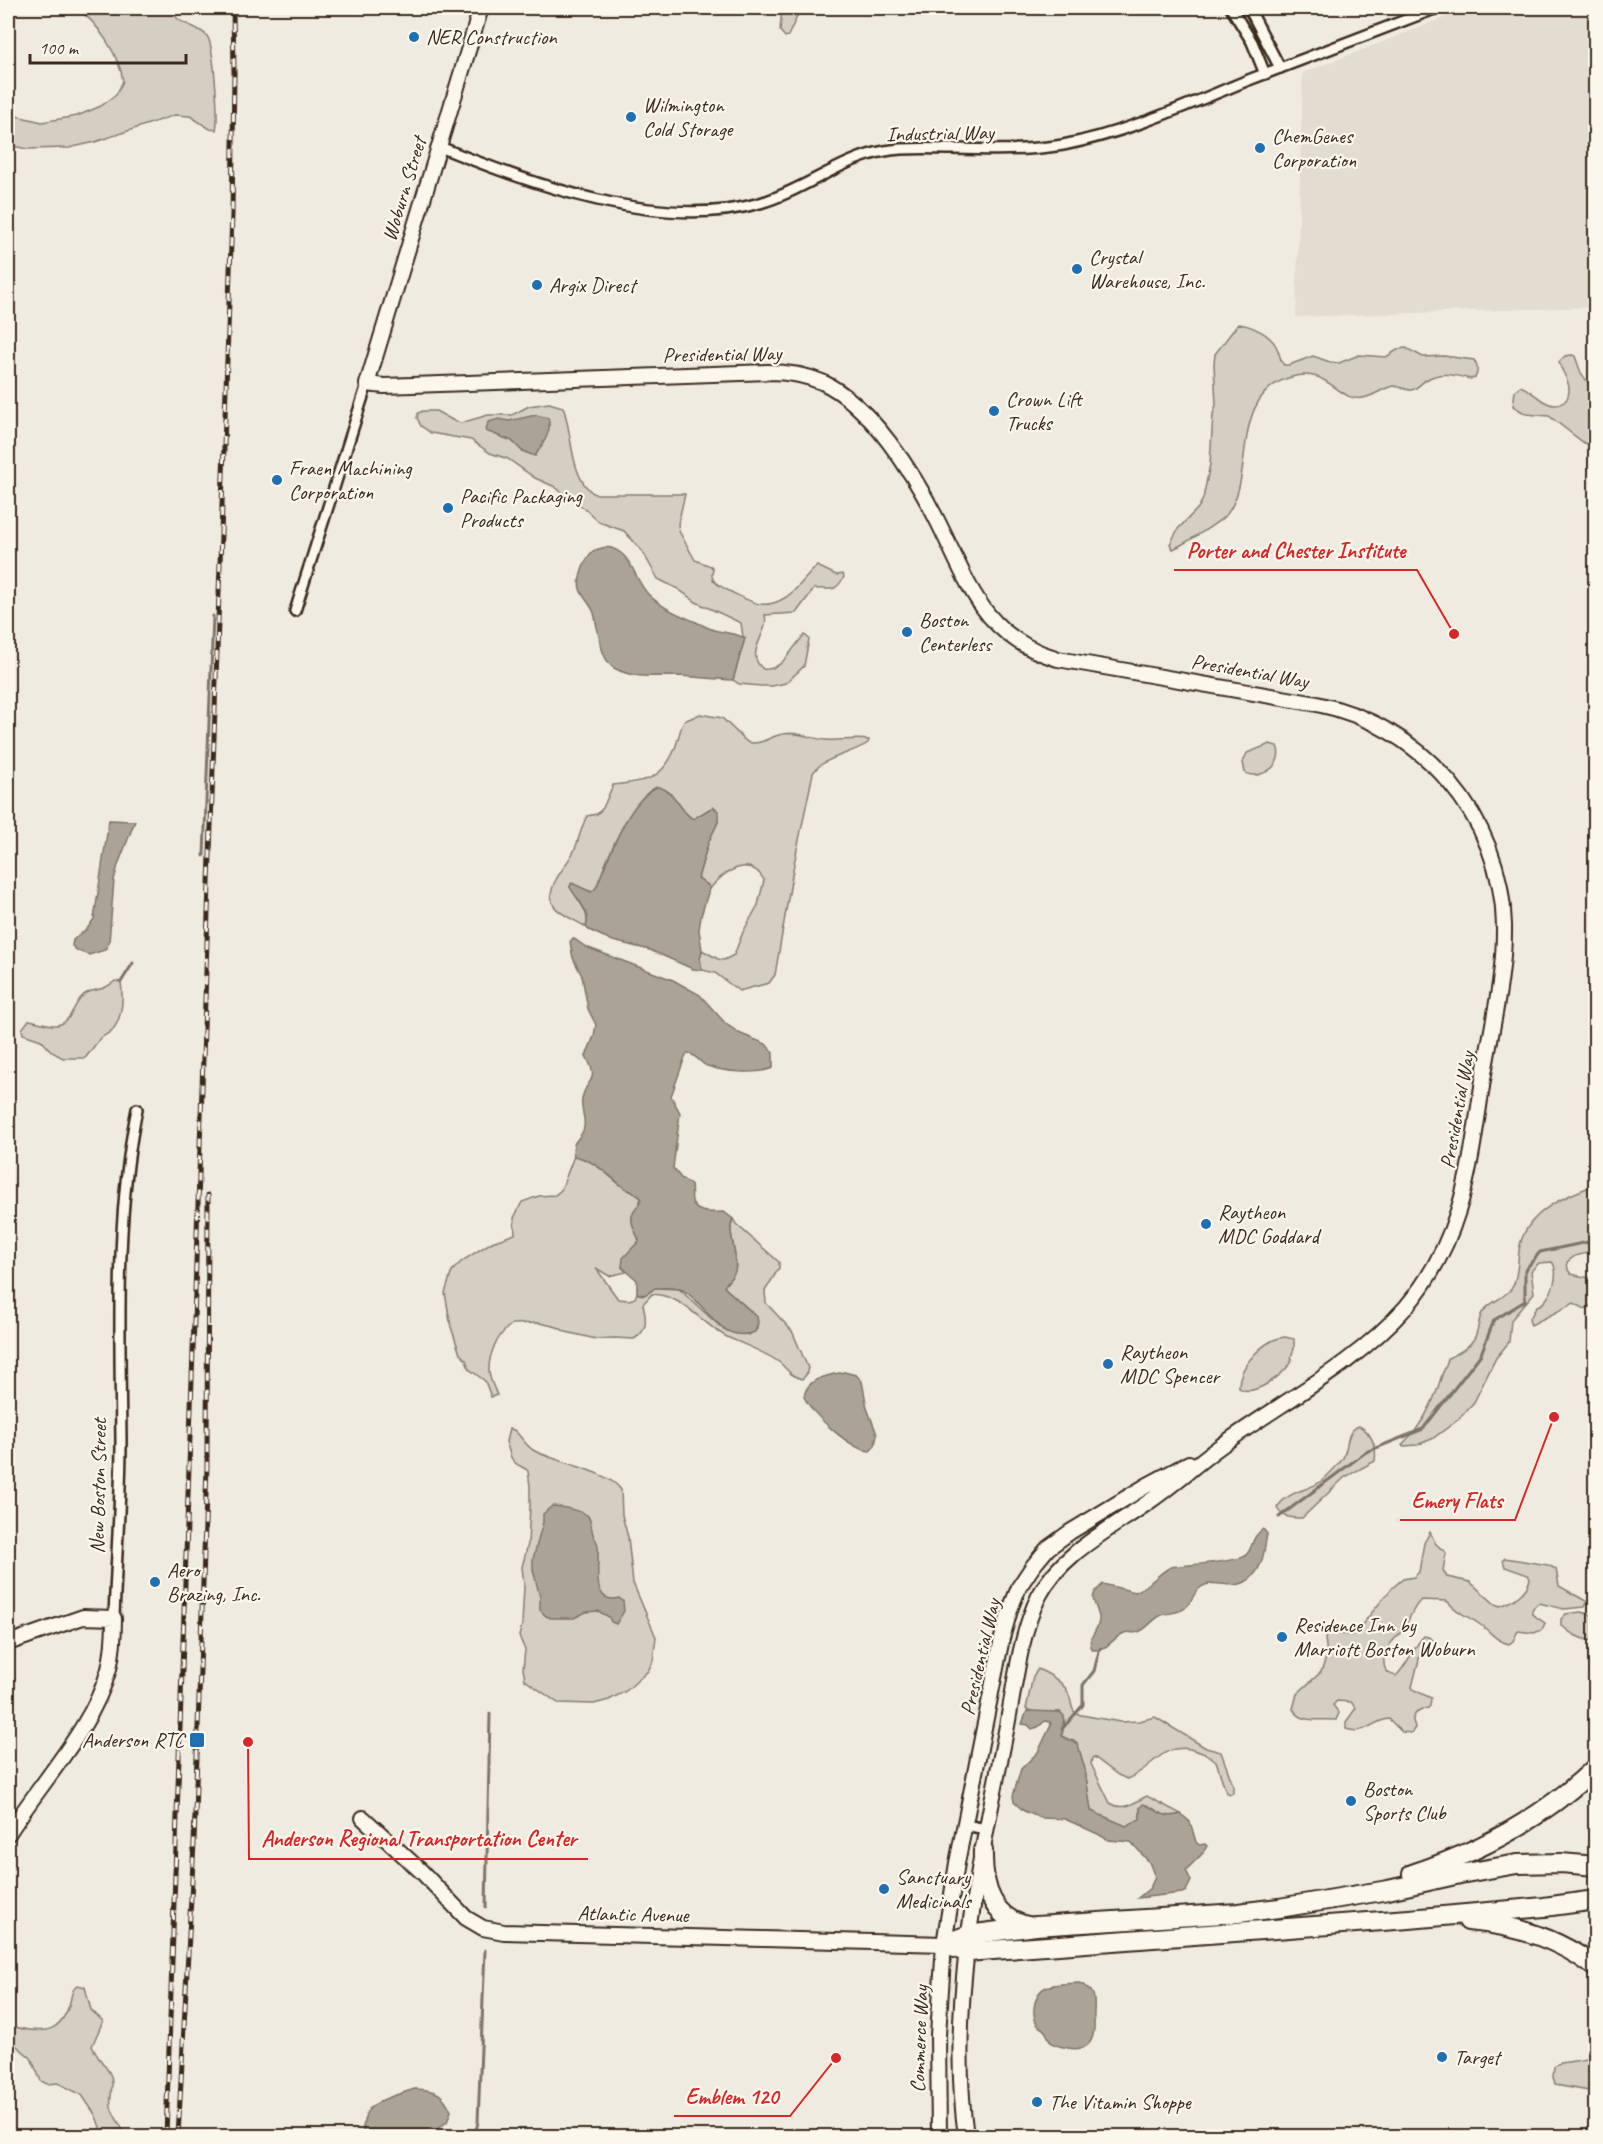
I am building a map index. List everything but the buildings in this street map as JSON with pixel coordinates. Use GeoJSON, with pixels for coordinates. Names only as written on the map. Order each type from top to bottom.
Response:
{"type":"FeatureCollection","features":[{"type":"Feature","properties":{"kind":"highway"},"geometry":{"type":"LineString","coordinates":[[1351,1895],[1433,1867],[1493,1841],[1546,1809],[1596,1767]]}},
{"type":"Feature","properties":{"kind":"highway"},"geometry":{"type":"LineString","coordinates":[[983,1850],[986,1887],[996,1908],[1013,1922],[1036,1926]]}},
{"type":"Feature","properties":{"kind":"highway"},"geometry":{"type":"LineString","coordinates":[[967,1943],[1036,1926],[1238,1913],[1388,1890],[1475,1871],[1531,1863],[1596,1866]]}},
{"type":"Feature","properties":{"kind":"highway"},"geometry":{"type":"LineString","coordinates":[[944,1944],[1409,1919],[1596,1900]]}},
{"type":"Feature","properties":{"kind":"highway"},"geometry":{"type":"LineString","coordinates":[[1409,1919],[1462,1920],[1520,1930],[1564,1947],[1596,1968]]}},
{"type":"Feature","properties":{"kind":"street","name":"Woburn Street"},"geometry":{"type":"LineString","coordinates":[[367,384],[481,8]]}},
{"type":"Feature","properties":{"kind":"street"},"geometry":{"type":"LineString","coordinates":[[1231,8],[1252,42],[1265,74]]}},
{"type":"Feature","properties":{"kind":"street"},"geometry":{"type":"LineString","coordinates":[[1249,8],[1280,68]]}},
{"type":"Feature","properties":{"kind":"street","name":"Industrial Way"},"geometry":{"type":"LineString","coordinates":[[440,147],[508,174],[564,192],[647,208],[722,211],[780,197],[850,162],[878,152],[904,149],[1009,150],[1075,142],[1160,115],[1437,8]]}},
{"type":"Feature","properties":{"kind":"street","name":"Presidential Way"},"geometry":{"type":"LineString","coordinates":[[367,384],[384,386],[768,372],[811,378],[844,395],[864,413],[881,434],[927,500],[978,602],[997,624],[1021,643],[1058,659],[1303,701],[1343,710],[1372,721],[1406,741],[1435,765],[1452,783],[1473,814],[1491,852],[1499,882],[1504,922],[1502,966],[1469,1164],[1456,1220],[1444,1251],[1411,1300],[1388,1325],[1334,1370],[1218,1448],[1156,1497],[1071,1556],[1045,1586],[1033,1608],[1025,1635],[986,1829],[967,1943]]}},
{"type":"Feature","properties":{"kind":"street"},"geometry":{"type":"LineString","coordinates":[[295,611],[367,384]]}},
{"type":"Feature","properties":{"kind":"street","name":"New Boston Street"},"geometry":{"type":"LineString","coordinates":[[8,1834],[97,1701],[111,1658],[120,1485],[124,1186],[137,1109]]}},
{"type":"Feature","properties":{"kind":"street","name":"Presidential Way"},"geometry":{"type":"LineString","coordinates":[[944,1944],[955,1873],[1002,1638],[1013,1599],[1024,1578],[1038,1558],[1056,1542],[1146,1486],[1218,1448]]}},
{"type":"Feature","properties":{"kind":"street"},"geometry":{"type":"LineString","coordinates":[[8,1643],[83,1617],[114,1618]]}},
{"type":"Feature","properties":{"kind":"street","name":"Atlantic Avenue"},"geometry":{"type":"LineString","coordinates":[[363,1818],[422,1872],[461,1913],[477,1925],[489,1930],[944,1944]]}},
{"type":"Feature","properties":{"kind":"street"},"geometry":{"type":"LineString","coordinates":[[965,1825],[986,1829]]}},
{"type":"Feature","properties":{"kind":"street","name":"Commerce Way"},"geometry":{"type":"LineString","coordinates":[[966,2136],[960,2081],[967,1943]]}},
{"type":"Feature","properties":{"kind":"street","name":"Commerce Way"},"geometry":{"type":"LineString","coordinates":[[939,2136],[938,2045],[944,1944]]}},
{"type":"Feature","properties":{"kind":"shaded area"},"geometry":{"type":"Polygon","coordinates":[[[76,8],[170,8],[178,19],[204,33],[210,42],[214,66],[216,130],[210,129],[190,116],[175,115],[95,142],[69,148],[27,149],[8,145],[8,114],[42,122],[77,116],[101,106],[116,95],[123,81],[117,61],[106,40],[92,22],[76,8]]]}},
{"type":"Feature","properties":{"kind":"shaded area"},"geometry":{"type":"Polygon","coordinates":[[[782,8],[801,8],[788,36],[785,37],[780,31],[782,8]]]}},
{"type":"Feature","properties":{"kind":"shaded area"},"geometry":{"type":"Polygon","coordinates":[[[1469,8],[1595,8],[1595,307],[1296,317],[1303,73],[1469,8]]]}},
{"type":"Feature","properties":{"kind":"shaded area"},"geometry":{"type":"Polygon","coordinates":[[[1238,324],[1254,328],[1265,334],[1276,346],[1284,365],[1313,356],[1339,363],[1359,355],[1386,357],[1399,349],[1406,348],[1423,357],[1444,356],[1474,360],[1477,373],[1475,378],[1470,379],[1453,375],[1437,375],[1413,389],[1393,386],[1363,398],[1346,395],[1323,379],[1313,376],[1302,375],[1288,378],[1270,388],[1258,403],[1250,420],[1236,499],[1227,514],[1202,533],[1173,549],[1170,544],[1178,529],[1198,508],[1203,499],[1210,464],[1213,414],[1216,405],[1215,354],[1238,324]]]}},
{"type":"Feature","properties":{"kind":"shaded area"},"geometry":{"type":"Polygon","coordinates":[[[1565,356],[1575,356],[1581,373],[1595,392],[1595,445],[1584,443],[1549,416],[1526,414],[1513,406],[1515,391],[1520,386],[1552,405],[1564,402],[1568,396],[1569,385],[1559,362],[1565,356]]]}},
{"type":"Feature","properties":{"kind":"shaded area"},"geometry":{"type":"Polygon","coordinates":[[[549,403],[563,407],[576,466],[580,477],[594,494],[685,494],[678,524],[679,531],[695,560],[711,566],[713,579],[723,588],[751,601],[768,604],[779,601],[790,594],[817,566],[836,575],[843,574],[844,577],[834,588],[814,589],[796,613],[765,615],[766,622],[756,650],[758,663],[763,669],[770,669],[782,662],[805,635],[809,639],[804,666],[786,683],[761,686],[739,684],[733,680],[745,638],[741,623],[696,602],[678,589],[658,579],[642,551],[624,531],[599,522],[553,486],[535,478],[508,459],[490,453],[471,440],[431,433],[421,426],[417,418],[418,413],[423,411],[436,411],[461,423],[488,415],[512,415],[529,406],[549,403]]]}},
{"type":"Feature","properties":{"kind":"shaded area"},"geometry":{"type":"Polygon","coordinates":[[[536,415],[548,418],[549,428],[535,456],[522,451],[512,441],[486,431],[488,422],[499,419],[509,421],[536,415]]]}},
{"type":"Feature","properties":{"kind":"shaded area"},"geometry":{"type":"Polygon","coordinates":[[[606,547],[615,549],[627,559],[643,588],[665,607],[712,629],[745,638],[733,680],[629,674],[609,664],[600,643],[594,613],[579,585],[582,569],[590,554],[606,547]]]}},
{"type":"Feature","properties":{"kind":"shaded area"},"geometry":{"type":"Polygon","coordinates":[[[700,714],[722,718],[747,742],[752,743],[789,733],[826,740],[869,740],[861,747],[824,763],[813,773],[794,864],[775,975],[769,983],[739,991],[715,973],[702,970],[700,959],[702,950],[724,960],[734,955],[743,932],[758,905],[764,880],[758,872],[743,867],[728,872],[709,890],[709,886],[698,878],[708,843],[718,822],[716,808],[709,809],[693,820],[669,792],[657,787],[637,804],[628,817],[596,888],[592,892],[571,884],[570,887],[587,916],[586,927],[560,912],[551,899],[557,877],[574,851],[587,816],[597,814],[603,808],[613,785],[648,779],[662,770],[673,753],[684,721],[700,714]]]}},
{"type":"Feature","properties":{"kind":"shaded area"},"geometry":{"type":"Polygon","coordinates":[[[1270,744],[1277,746],[1279,753],[1275,765],[1265,773],[1258,775],[1245,773],[1243,762],[1247,753],[1270,744]]]}},
{"type":"Feature","properties":{"kind":"shaded area"},"geometry":{"type":"Polygon","coordinates":[[[657,787],[669,792],[693,819],[713,807],[718,811],[718,822],[708,843],[698,878],[709,886],[699,930],[702,970],[693,969],[650,950],[613,941],[589,930],[586,927],[587,916],[583,906],[570,887],[572,883],[591,892],[596,888],[628,817],[637,804],[657,787]]]}},
{"type":"Feature","properties":{"kind":"shaded area"},"geometry":{"type":"Polygon","coordinates":[[[109,820],[135,821],[114,880],[109,942],[105,950],[89,955],[72,946],[73,940],[87,929],[94,919],[109,820]]]}},
{"type":"Feature","properties":{"kind":"shaded area"},"geometry":{"type":"Polygon","coordinates":[[[573,938],[586,947],[673,980],[700,995],[726,1024],[741,1034],[766,1044],[773,1053],[773,1068],[749,1072],[722,1070],[707,1066],[688,1053],[671,1096],[680,1113],[673,1168],[691,1185],[692,1201],[697,1209],[705,1212],[724,1212],[733,1219],[731,1230],[736,1265],[733,1275],[724,1287],[757,1317],[755,1332],[742,1335],[732,1333],[713,1320],[689,1294],[680,1289],[655,1288],[649,1293],[637,1293],[637,1280],[622,1267],[623,1258],[639,1241],[632,1219],[641,1198],[624,1188],[594,1164],[574,1156],[573,1150],[584,1127],[582,1099],[592,1076],[586,1056],[596,1025],[588,1009],[582,976],[573,958],[570,942],[573,938]]]}},
{"type":"Feature","properties":{"kind":"shaded area"},"geometry":{"type":"Polygon","coordinates":[[[115,981],[121,982],[122,987],[122,1005],[117,1023],[85,1058],[63,1058],[52,1052],[41,1040],[23,1034],[22,1029],[29,1020],[50,1025],[62,1023],[70,1016],[81,997],[107,987],[115,981]]]}},
{"type":"Feature","properties":{"kind":"shaded area"},"geometry":{"type":"Polygon","coordinates":[[[574,1156],[594,1164],[624,1188],[641,1198],[632,1218],[639,1241],[622,1267],[626,1272],[609,1276],[596,1268],[618,1299],[629,1300],[635,1298],[637,1293],[643,1296],[655,1288],[679,1289],[724,1330],[749,1335],[757,1329],[757,1317],[724,1287],[734,1272],[736,1264],[731,1230],[733,1219],[779,1262],[779,1268],[765,1291],[766,1303],[792,1331],[808,1368],[806,1375],[802,1379],[794,1376],[769,1356],[719,1332],[674,1299],[652,1294],[643,1304],[644,1328],[634,1339],[596,1339],[540,1323],[512,1324],[502,1333],[492,1352],[489,1372],[497,1395],[491,1397],[485,1381],[469,1369],[466,1360],[460,1354],[451,1327],[445,1293],[452,1271],[462,1261],[492,1242],[515,1234],[514,1218],[522,1202],[539,1196],[555,1195],[561,1190],[574,1156]]]}},
{"type":"Feature","properties":{"kind":"shaded area"},"geometry":{"type":"Polygon","coordinates":[[[1595,1185],[1595,1251],[1575,1256],[1567,1262],[1571,1274],[1595,1279],[1595,1303],[1585,1309],[1574,1303],[1531,1325],[1529,1320],[1537,1306],[1547,1299],[1555,1280],[1555,1267],[1552,1262],[1539,1263],[1531,1271],[1534,1293],[1511,1320],[1509,1342],[1496,1358],[1474,1402],[1459,1419],[1432,1439],[1417,1445],[1402,1445],[1415,1431],[1428,1411],[1448,1358],[1470,1344],[1482,1313],[1513,1286],[1520,1245],[1531,1223],[1549,1206],[1595,1185]]]}},
{"type":"Feature","properties":{"kind":"shaded area"},"geometry":{"type":"Polygon","coordinates":[[[1285,1337],[1294,1339],[1292,1360],[1289,1366],[1276,1378],[1260,1387],[1252,1390],[1239,1388],[1243,1371],[1254,1355],[1269,1343],[1285,1337]]]}},
{"type":"Feature","properties":{"kind":"shaded area"},"geometry":{"type":"Polygon","coordinates":[[[844,1372],[856,1375],[862,1381],[867,1408],[877,1434],[875,1446],[870,1451],[853,1445],[833,1430],[815,1413],[804,1397],[809,1386],[814,1382],[825,1376],[844,1372]]]}},
{"type":"Feature","properties":{"kind":"shaded area"},"geometry":{"type":"Polygon","coordinates":[[[1359,1426],[1373,1441],[1375,1461],[1345,1477],[1302,1518],[1284,1516],[1277,1508],[1282,1502],[1294,1493],[1321,1481],[1343,1458],[1351,1431],[1359,1426]]]}},
{"type":"Feature","properties":{"kind":"shaded area"},"geometry":{"type":"Polygon","coordinates":[[[509,1429],[514,1430],[533,1450],[606,1477],[621,1490],[622,1515],[628,1537],[633,1583],[656,1637],[653,1661],[648,1671],[626,1691],[609,1700],[594,1704],[558,1703],[525,1680],[523,1669],[525,1650],[519,1636],[522,1625],[524,1586],[522,1567],[528,1544],[530,1486],[528,1471],[514,1462],[510,1455],[506,1442],[509,1429]]]}},
{"type":"Feature","properties":{"kind":"shaded area"},"geometry":{"type":"Polygon","coordinates":[[[552,1506],[588,1516],[598,1545],[600,1589],[603,1596],[610,1599],[619,1598],[623,1601],[624,1611],[616,1624],[598,1611],[586,1612],[574,1618],[551,1618],[540,1610],[533,1559],[543,1514],[552,1506]]]}},
{"type":"Feature","properties":{"kind":"shaded area"},"geometry":{"type":"Polygon","coordinates":[[[1263,1529],[1267,1534],[1261,1562],[1256,1572],[1246,1582],[1232,1585],[1206,1585],[1198,1590],[1183,1609],[1160,1616],[1141,1631],[1124,1633],[1106,1646],[1093,1650],[1090,1641],[1098,1626],[1099,1617],[1093,1598],[1095,1592],[1103,1584],[1135,1592],[1171,1567],[1240,1558],[1248,1553],[1256,1536],[1263,1529]]]}},
{"type":"Feature","properties":{"kind":"shaded area"},"geometry":{"type":"Polygon","coordinates":[[[1430,1532],[1436,1544],[1446,1553],[1443,1570],[1447,1577],[1470,1582],[1495,1604],[1500,1606],[1518,1596],[1526,1589],[1530,1579],[1528,1575],[1505,1567],[1503,1560],[1505,1558],[1548,1565],[1556,1569],[1559,1586],[1587,1602],[1585,1607],[1564,1609],[1539,1603],[1533,1609],[1532,1614],[1545,1623],[1542,1630],[1534,1633],[1518,1631],[1509,1644],[1497,1639],[1447,1601],[1421,1600],[1404,1628],[1387,1649],[1384,1658],[1386,1671],[1396,1676],[1424,1636],[1431,1638],[1435,1644],[1420,1655],[1412,1687],[1431,1698],[1428,1708],[1414,1715],[1415,1728],[1411,1733],[1402,1732],[1389,1719],[1359,1731],[1346,1729],[1346,1722],[1356,1708],[1351,1702],[1337,1701],[1333,1705],[1339,1713],[1336,1720],[1312,1720],[1297,1714],[1293,1709],[1297,1694],[1321,1672],[1327,1655],[1325,1638],[1330,1633],[1352,1635],[1392,1588],[1403,1579],[1414,1577],[1419,1572],[1424,1543],[1430,1532]]]}},
{"type":"Feature","properties":{"kind":"shaded area"},"geometry":{"type":"Polygon","coordinates":[[[1581,1612],[1595,1616],[1595,1640],[1586,1640],[1561,1625],[1561,1619],[1566,1614],[1581,1612]]]}},
{"type":"Feature","properties":{"kind":"shaded area"},"geometry":{"type":"Polygon","coordinates":[[[1038,1669],[1052,1676],[1064,1686],[1076,1714],[1120,1722],[1155,1717],[1206,1748],[1221,1752],[1233,1785],[1233,1793],[1226,1792],[1216,1761],[1190,1749],[1180,1748],[1164,1753],[1143,1770],[1127,1779],[1094,1757],[1091,1764],[1110,1803],[1120,1807],[1147,1796],[1181,1814],[1166,1815],[1146,1805],[1140,1808],[1140,1819],[1126,1826],[1091,1811],[1085,1770],[1078,1745],[1074,1741],[1063,1738],[1065,1720],[1060,1712],[1034,1712],[1026,1709],[1033,1676],[1038,1669]]]}},
{"type":"Feature","properties":{"kind":"shaded area"},"geometry":{"type":"Polygon","coordinates":[[[1027,1711],[1060,1712],[1064,1716],[1062,1736],[1078,1745],[1085,1770],[1091,1811],[1126,1826],[1140,1819],[1140,1808],[1143,1804],[1165,1815],[1181,1814],[1190,1822],[1196,1842],[1207,1846],[1186,1870],[1191,1881],[1186,1891],[1138,1898],[1150,1888],[1155,1877],[1149,1862],[1131,1842],[1108,1840],[1065,1819],[1041,1818],[1024,1811],[1014,1802],[1013,1796],[1021,1769],[1038,1752],[1051,1725],[1050,1722],[1045,1721],[1032,1729],[1022,1724],[1027,1711]]]}},
{"type":"Feature","properties":{"kind":"shaded area"},"geometry":{"type":"Polygon","coordinates":[[[1079,1983],[1090,1990],[1094,1998],[1092,2039],[1090,2043],[1081,2048],[1057,2046],[1037,2024],[1034,2014],[1036,1998],[1046,1987],[1079,1983]]]}},
{"type":"Feature","properties":{"kind":"shaded area"},"geometry":{"type":"Polygon","coordinates":[[[78,1985],[85,1987],[91,2010],[103,2021],[92,2046],[111,2078],[111,2107],[125,2136],[103,2136],[96,2116],[82,2095],[58,2083],[47,2084],[41,2081],[31,2058],[8,2036],[11,2028],[14,2027],[42,2031],[56,2026],[66,2013],[73,1991],[78,1985]]]}},
{"type":"Feature","properties":{"kind":"shaded area"},"geometry":{"type":"Polygon","coordinates":[[[1587,2059],[1595,2062],[1595,2092],[1555,2085],[1554,2067],[1561,2063],[1587,2059]]]}},
{"type":"Feature","properties":{"kind":"shaded area"},"geometry":{"type":"Polygon","coordinates":[[[415,2089],[433,2091],[445,2100],[451,2111],[447,2122],[427,2136],[362,2136],[365,2118],[371,2108],[389,2098],[415,2089]]]}},
{"type":"Feature","properties":{"kind":"waterway"},"geometry":{"type":"LineString","coordinates":[[204,856],[213,616]]}},
{"type":"Feature","properties":{"kind":"waterway"},"geometry":{"type":"LineString","coordinates":[[121,982],[133,963]]}},
{"type":"Feature","properties":{"kind":"waterway"},"geometry":{"type":"LineString","coordinates":[[1279,1517],[1366,1452],[1423,1429],[1481,1354],[1494,1320],[1525,1301],[1525,1270],[1540,1252],[1588,1242],[1596,1237]]}},
{"type":"Feature","properties":{"kind":"waterway"},"geometry":{"type":"LineString","coordinates":[[1062,1729],[1083,1705],[1083,1685],[1094,1671],[1101,1648]]}},
{"type":"Feature","properties":{"kind":"waterway"},"geometry":{"type":"LineString","coordinates":[[486,1907],[490,1714]]}},
{"type":"Feature","properties":{"kind":"waterway"},"geometry":{"type":"LineString","coordinates":[[470,2136],[476,2131],[478,2122],[485,1950]]}},
{"type":"Feature","properties":{"kind":"railway"},"geometry":{"type":"LineString","coordinates":[[166,2136],[232,214],[233,8]]}},
{"type":"Feature","properties":{"kind":"railway"},"geometry":{"type":"LineString","coordinates":[[178,2136],[194,1843],[207,1466],[208,1195]]}},
{"type":"Feature","properties":{"kind":"place","name":"NER Construction"},"geometry":{"type":"Point","coordinates":[414,37]}},
{"type":"Feature","properties":{"kind":"place","name":"Wilmington Cold Storage"},"geometry":{"type":"Point","coordinates":[631,117]}},
{"type":"Feature","properties":{"kind":"place","name":"ChemGenes Corporation"},"geometry":{"type":"Point","coordinates":[1260,148]}},
{"type":"Feature","properties":{"kind":"place","name":"Crystal Warehouse, Inc."},"geometry":{"type":"Point","coordinates":[1077,269]}},
{"type":"Feature","properties":{"kind":"place","name":"Argix Direct"},"geometry":{"type":"Point","coordinates":[537,285]}},
{"type":"Feature","properties":{"kind":"place","name":"Crown Lift Trucks"},"geometry":{"type":"Point","coordinates":[994,411]}},
{"type":"Feature","properties":{"kind":"place","name":"Fraen Machining Corporation"},"geometry":{"type":"Point","coordinates":[277,480]}},
{"type":"Feature","properties":{"kind":"place","name":"Pacific Packaging Products"},"geometry":{"type":"Point","coordinates":[448,508]}},
{"type":"Feature","properties":{"kind":"place","name":"Boston Centerless"},"geometry":{"type":"Point","coordinates":[907,632]}},
{"type":"Feature","properties":{"kind":"place","name":"Porter and Chester Institute"},"geometry":{"type":"Point","coordinates":[1454,634]}},
{"type":"Feature","properties":{"kind":"place","name":"Raytheon MDC Goddard"},"geometry":{"type":"Point","coordinates":[1206,1224]}},
{"type":"Feature","properties":{"kind":"place","name":"Raytheon MDC Spencer"},"geometry":{"type":"Point","coordinates":[1108,1364]}},
{"type":"Feature","properties":{"kind":"place","name":"Emery Flats"},"geometry":{"type":"Point","coordinates":[1554,1417]}},
{"type":"Feature","properties":{"kind":"place","name":"Aero Brazing, Inc."},"geometry":{"type":"Point","coordinates":[155,1582]}},
{"type":"Feature","properties":{"kind":"place","name":"Residence Inn by Marriott Boston Woburn"},"geometry":{"type":"Point","coordinates":[1282,1637]}},
{"type":"Feature","properties":{"kind":"place","name":"Anderson RTC"},"geometry":{"type":"Point","coordinates":[197,1740]}},
{"type":"Feature","properties":{"kind":"place","name":"Anderson Regional Transportation Center"},"geometry":{"type":"Point","coordinates":[248,1742]}},
{"type":"Feature","properties":{"kind":"place","name":"Boston Sports Club"},"geometry":{"type":"Point","coordinates":[1351,1801]}},
{"type":"Feature","properties":{"kind":"place","name":"Sanctuary Medicinals"},"geometry":{"type":"Point","coordinates":[884,1889]}},
{"type":"Feature","properties":{"kind":"place","name":"Target"},"geometry":{"type":"Point","coordinates":[1442,2057]}},
{"type":"Feature","properties":{"kind":"place","name":"Emblem 120"},"geometry":{"type":"Point","coordinates":[836,2058]}},
{"type":"Feature","properties":{"kind":"place","name":"The Vitamin Shoppe"},"geometry":{"type":"Point","coordinates":[1037,2102]}}]}
